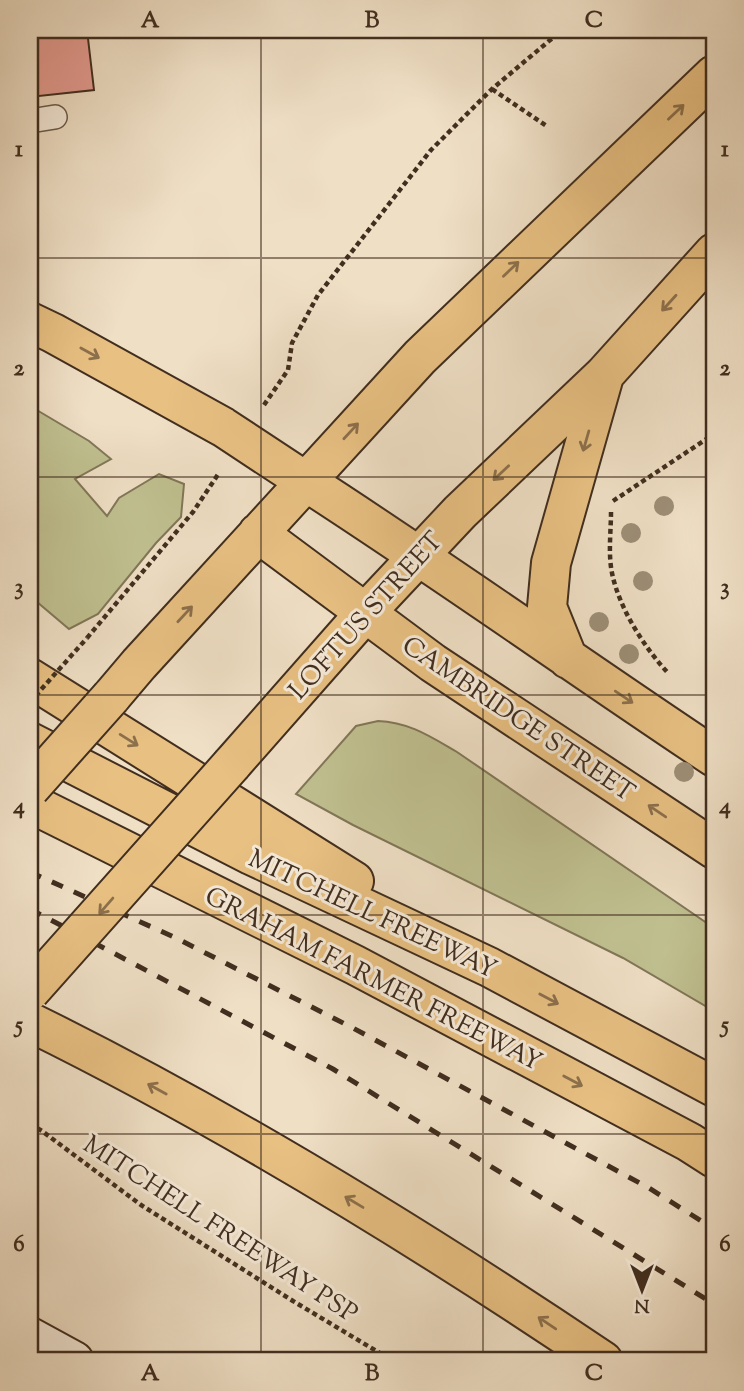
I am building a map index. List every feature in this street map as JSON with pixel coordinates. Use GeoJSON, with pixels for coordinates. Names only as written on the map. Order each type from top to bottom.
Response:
{"type":"FeatureCollection","features":[{"type":"Feature","properties":{"kind":"main road"},"geometry":{"type":"LineString","coordinates":[[30,788],[139,664],[419,357],[714,75]]}},
{"type":"Feature","properties":{"kind":"main road","name":"LOFTUS STREET"},"geometry":{"type":"LineString","coordinates":[[30,991],[366,612],[460,512],[604,375],[714,253]]}},
{"type":"Feature","properties":{"kind":"main road"},"geometry":{"type":"LineString","coordinates":[[30,322],[53,332],[241,439],[420,555],[714,757]]}},
{"type":"Feature","properties":{"kind":"main road"},"geometry":{"type":"LineString","coordinates":[[568,659],[547,607],[551,563],[604,375]]}},
{"type":"Feature","properties":{"kind":"main road","name":"CAMBRIDGE STREET"},"geometry":{"type":"LineString","coordinates":[[258,533],[433,663],[714,849]]}},
{"type":"Feature","properties":{"kind":"main road"},"geometry":{"type":"LineString","coordinates":[[30,678],[489,967]]}},
{"type":"Feature","properties":{"kind":"main road","name":"MITCHELL FREEWAY"},"geometry":{"type":"LineString","coordinates":[[30,742],[251,855],[489,967],[714,1087]]}},
{"type":"Feature","properties":{"kind":"main road","name":"GRAHAM FARMER FREEWAY"},"geometry":{"type":"LineString","coordinates":[[30,803],[355,965],[689,1142],[714,1158]]}},
{"type":"Feature","properties":{"kind":"main road"},"geometry":{"type":"LineString","coordinates":[[30,1022],[261,1146],[472,1273],[603,1361]]}},
{"type":"Feature","properties":{"kind":"main road"},"geometry":{"type":"LineString","coordinates":[[30,1337],[74,1361]]}},
{"type":"Feature","properties":{"kind":"lane"},"geometry":{"type":"LineString","coordinates":[[30,121],[55,117]]}},
{"type":"Feature","properties":{"kind":"path"},"geometry":{"type":"LineString","coordinates":[[30,702],[194,512],[288,370],[292,343],[318,295],[431,150],[492,89],[562,30]]}},
{"type":"Feature","properties":{"kind":"path"},"geometry":{"type":"LineString","coordinates":[[492,89],[548,127]]}},
{"type":"Feature","properties":{"kind":"path"},"geometry":{"type":"LineString","coordinates":[[673,679],[652,655],[627,614],[611,572],[611,502],[714,434]]}},
{"type":"Feature","properties":{"kind":"path","name":"MITCHELL FREEWAY PSP"},"geometry":{"type":"LineString","coordinates":[[30,1124],[141,1205],[393,1361]]}},
{"type":"Feature","properties":{"kind":"green space"},"geometry":{"type":"Polygon","coordinates":[[[30,406],[89,441],[111,459],[75,479],[107,516],[119,498],[159,474],[184,484],[181,517],[98,614],[69,629],[30,596],[30,406]]]}},
{"type":"Feature","properties":{"kind":"green space"},"geometry":{"type":"Polygon","coordinates":[[[378,721],[410,727],[457,752],[714,928],[714,1011],[623,958],[353,825],[296,794],[356,726],[378,721]]]}},
{"type":"Feature","properties":{"kind":"building"},"geometry":{"type":"Polygon","coordinates":[[[30,30],[87,30],[94,90],[30,97],[30,30]]]}},
{"type":"Feature","properties":{"kind":"railway"},"geometry":{"type":"LineString","coordinates":[[30,872],[176,938],[353,1028],[649,1188],[714,1229]]}},
{"type":"Feature","properties":{"kind":"railway"},"geometry":{"type":"LineString","coordinates":[[30,909],[333,1069],[714,1304]]}}]}
